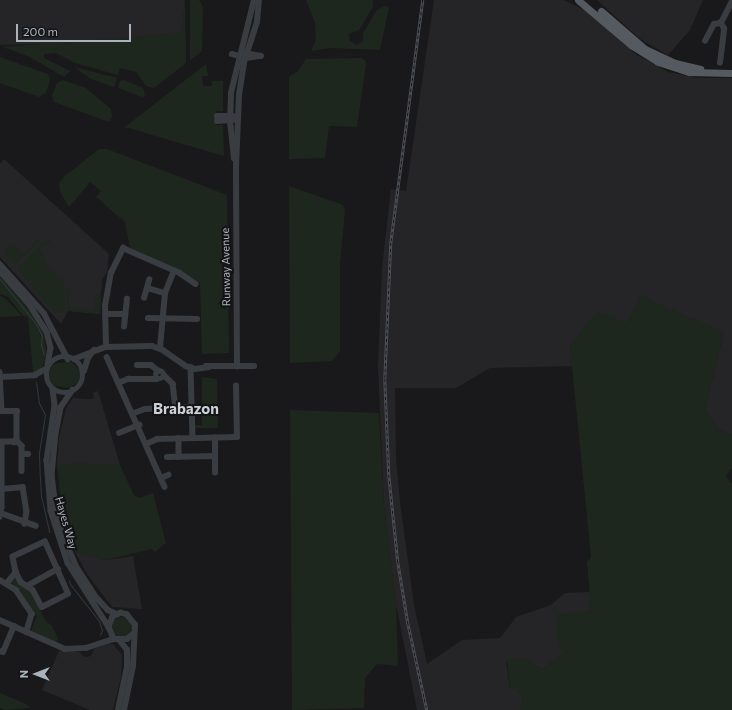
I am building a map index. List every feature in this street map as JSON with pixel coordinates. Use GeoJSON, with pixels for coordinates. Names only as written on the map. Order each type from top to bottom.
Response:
{"type":"FeatureCollection","features":[{"type":"Feature","properties":{"kind":"main road"},"geometry":{"type":"LineString","coordinates":[[578,0],[631,45],[658,62],[689,72],[732,73]]}},
{"type":"Feature","properties":{"kind":"main road"},"geometry":{"type":"LineString","coordinates":[[586,0],[638,44],[660,58],[691,68],[732,68]]}},
{"type":"Feature","properties":{"kind":"street","name":"Runway Avenue"},"geometry":{"type":"LineString","coordinates":[[236,167],[230,118],[232,85],[254,0]]}},
{"type":"Feature","properties":{"kind":"street","name":"Runway Avenue"},"geometry":{"type":"LineString","coordinates":[[237,367],[236,167],[238,117],[240,85],[246,55],[257,22],[259,0]]}},
{"type":"Feature","properties":{"kind":"street"},"geometry":{"type":"LineString","coordinates":[[721,23],[732,1]]}},
{"type":"Feature","properties":{"kind":"street"},"geometry":{"type":"LineString","coordinates":[[705,41],[714,24],[721,23]]}},
{"type":"Feature","properties":{"kind":"street"},"geometry":{"type":"LineString","coordinates":[[720,63],[724,29],[721,23]]}},
{"type":"Feature","properties":{"kind":"street"},"geometry":{"type":"LineString","coordinates":[[239,55],[246,55]]}},
{"type":"Feature","properties":{"kind":"street"},"geometry":{"type":"LineString","coordinates":[[217,119],[238,117]]}},
{"type":"Feature","properties":{"kind":"street"},"geometry":{"type":"LineString","coordinates":[[106,347],[105,314],[111,276],[123,248],[174,271],[196,284]]}},
{"type":"Feature","properties":{"kind":"street"},"geometry":{"type":"LineString","coordinates":[[0,264],[44,313],[71,359],[81,365],[84,373]]}},
{"type":"Feature","properties":{"kind":"street"},"geometry":{"type":"LineString","coordinates":[[0,271],[30,305],[47,332],[51,348],[47,368],[47,382]]}},
{"type":"Feature","properties":{"kind":"street"},"geometry":{"type":"LineString","coordinates":[[160,348],[165,293],[174,271]]}},
{"type":"Feature","properties":{"kind":"street"},"geometry":{"type":"LineString","coordinates":[[144,298],[149,280]]}},
{"type":"Feature","properties":{"kind":"street"},"geometry":{"type":"LineString","coordinates":[[147,288],[165,293]]}},
{"type":"Feature","properties":{"kind":"street"},"geometry":{"type":"LineString","coordinates":[[124,327],[124,314],[127,300]]}},
{"type":"Feature","properties":{"kind":"street"},"geometry":{"type":"LineString","coordinates":[[105,314],[124,314]]}},
{"type":"Feature","properties":{"kind":"street"},"geometry":{"type":"LineString","coordinates":[[148,318],[162,320],[197,319]]}},
{"type":"Feature","properties":{"kind":"street"},"geometry":{"type":"LineString","coordinates":[[0,377],[35,375],[47,368],[53,361],[71,359],[106,347],[160,348],[191,367],[254,366]]}},
{"type":"Feature","properties":{"kind":"street"},"geometry":{"type":"LineString","coordinates":[[35,375],[47,382],[53,389],[73,390],[83,382],[86,363],[95,350]]}},
{"type":"Feature","properties":{"kind":"street"},"geometry":{"type":"LineString","coordinates":[[107,358],[131,414],[145,409],[191,407]]}},
{"type":"Feature","properties":{"kind":"street"},"geometry":{"type":"LineString","coordinates":[[138,365],[151,365],[173,384],[176,408]]}},
{"type":"Feature","properties":{"kind":"street"},"geometry":{"type":"LineString","coordinates":[[191,367],[193,438]]}},
{"type":"Feature","properties":{"kind":"street"},"geometry":{"type":"LineString","coordinates":[[0,372],[2,411],[17,411],[17,441]]}},
{"type":"Feature","properties":{"kind":"street"},"geometry":{"type":"LineString","coordinates":[[118,383],[128,379],[162,379],[162,373]]}},
{"type":"Feature","properties":{"kind":"street"},"geometry":{"type":"LineString","coordinates":[[146,444],[157,439],[237,437],[236,386]]}},
{"type":"Feature","properties":{"kind":"street","name":"Hayes Way"},"geometry":{"type":"LineString","coordinates":[[53,389],[55,406],[47,460],[51,511],[68,564],[109,628]]}},
{"type":"Feature","properties":{"kind":"street","name":"Hayes Way"},"geometry":{"type":"LineString","coordinates":[[73,390],[61,408],[56,433],[52,475],[56,510],[61,530],[76,566],[97,598],[108,610],[117,614]]}},
{"type":"Feature","properties":{"kind":"street"},"geometry":{"type":"LineString","coordinates":[[134,413],[165,487]]}},
{"type":"Feature","properties":{"kind":"street"},"geometry":{"type":"LineString","coordinates":[[119,433],[139,425]]}},
{"type":"Feature","properties":{"kind":"street"},"geometry":{"type":"LineString","coordinates":[[178,438],[178,457]]}},
{"type":"Feature","properties":{"kind":"street"},"geometry":{"type":"LineString","coordinates":[[215,438],[215,473]]}},
{"type":"Feature","properties":{"kind":"street"},"geometry":{"type":"LineString","coordinates":[[22,471],[25,454],[21,444],[17,441],[2,442],[1,515],[26,526],[36,526]]}},
{"type":"Feature","properties":{"kind":"street"},"geometry":{"type":"LineString","coordinates":[[168,457],[215,456]]}},
{"type":"Feature","properties":{"kind":"street"},"geometry":{"type":"LineString","coordinates":[[160,478],[168,475]]}},
{"type":"Feature","properties":{"kind":"street"},"geometry":{"type":"LineString","coordinates":[[2,489],[23,487],[27,511],[26,526]]}},
{"type":"Feature","properties":{"kind":"street"},"geometry":{"type":"LineString","coordinates":[[42,542],[47,545],[68,590],[67,596],[42,606],[29,585],[21,582],[16,572],[13,557],[42,542]]}},
{"type":"Feature","properties":{"kind":"street"},"geometry":{"type":"LineString","coordinates":[[29,585],[58,569]]}},
{"type":"Feature","properties":{"kind":"street"},"geometry":{"type":"LineString","coordinates":[[7,583],[16,572]]}},
{"type":"Feature","properties":{"kind":"street"},"geometry":{"type":"LineString","coordinates":[[0,580],[7,583],[33,616],[26,632]]}},
{"type":"Feature","properties":{"kind":"street"},"geometry":{"type":"LineString","coordinates":[[101,642],[117,614],[127,615],[132,619],[135,625],[133,634],[133,666],[124,710]]}},
{"type":"Feature","properties":{"kind":"street"},"geometry":{"type":"LineString","coordinates":[[0,620],[70,649],[86,648],[101,642],[127,640],[133,634]]}},
{"type":"Feature","properties":{"kind":"street"},"geometry":{"type":"LineString","coordinates":[[0,651],[3,652],[14,626]]}},
{"type":"Feature","properties":{"kind":"street"},"geometry":{"type":"LineString","coordinates":[[109,628],[117,640],[127,650],[127,667],[118,710]]}},
{"type":"Feature","properties":{"kind":"shaded area"},"geometry":{"type":"Polygon","coordinates":[[[0,0],[185,0],[182,33],[52,44],[0,45],[0,0]]]}},
{"type":"Feature","properties":{"kind":"shaded area"},"geometry":{"type":"Polygon","coordinates":[[[185,0],[186,63],[154,88],[146,86],[136,72],[120,68],[118,75],[75,63],[56,53],[44,54],[44,58],[70,71],[64,77],[30,57],[3,47],[182,33],[185,0]]]}},
{"type":"Feature","properties":{"kind":"shaded area"},"geometry":{"type":"Polygon","coordinates":[[[190,0],[199,0],[203,7],[202,51],[190,60],[190,0]]]}},
{"type":"Feature","properties":{"kind":"shaded area"},"geometry":{"type":"Polygon","coordinates":[[[306,0],[373,0],[373,7],[359,30],[349,34],[350,41],[357,45],[363,41],[363,33],[377,10],[385,6],[389,7],[380,50],[331,48],[311,51],[316,40],[315,23],[306,0]]]}},
{"type":"Feature","properties":{"kind":"shaded area"},"geometry":{"type":"Polygon","coordinates":[[[434,0],[563,0],[587,11],[637,55],[668,72],[698,78],[732,78],[732,435],[719,429],[705,409],[724,332],[640,296],[628,323],[570,346],[572,366],[490,368],[456,388],[395,388],[396,458],[400,502],[414,605],[427,664],[462,640],[500,638],[516,617],[551,605],[565,593],[590,592],[591,611],[563,653],[542,670],[525,659],[506,662],[510,689],[517,689],[523,699],[521,710],[417,710],[396,604],[384,506],[378,365],[382,268],[391,189],[406,191],[434,0]]]}},
{"type":"Feature","properties":{"kind":"shaded area"},"geometry":{"type":"Polygon","coordinates":[[[597,0],[703,0],[690,30],[668,55],[640,39],[597,0]]]}},
{"type":"Feature","properties":{"kind":"shaded area"},"geometry":{"type":"Polygon","coordinates":[[[0,57],[48,74],[50,81],[46,93],[39,97],[0,83],[0,57]]]}},
{"type":"Feature","properties":{"kind":"shaded area"},"geometry":{"type":"Polygon","coordinates":[[[361,58],[365,60],[366,64],[357,127],[329,126],[325,158],[289,159],[289,77],[298,71],[306,59],[361,58]]]}},
{"type":"Feature","properties":{"kind":"shaded area"},"geometry":{"type":"Polygon","coordinates":[[[206,64],[208,76],[202,76],[203,86],[212,86],[212,81],[223,81],[223,111],[216,111],[216,125],[223,125],[224,156],[125,127],[206,64]]]}},
{"type":"Feature","properties":{"kind":"shaded area"},"geometry":{"type":"Polygon","coordinates":[[[74,67],[117,78],[114,87],[91,79],[74,67]]]}},
{"type":"Feature","properties":{"kind":"shaded area"},"geometry":{"type":"Polygon","coordinates":[[[63,80],[86,88],[111,109],[112,117],[109,122],[54,102],[52,96],[57,83],[63,80]]]}},
{"type":"Feature","properties":{"kind":"shaded area"},"geometry":{"type":"Polygon","coordinates":[[[124,80],[143,88],[145,96],[142,97],[118,88],[120,81],[124,80]]]}},
{"type":"Feature","properties":{"kind":"shaded area"},"geometry":{"type":"Polygon","coordinates":[[[99,149],[107,149],[227,195],[229,353],[202,354],[200,283],[130,248],[125,222],[96,197],[101,191],[90,182],[69,207],[60,192],[59,183],[65,176],[99,149]]]}},
{"type":"Feature","properties":{"kind":"shaded area"},"geometry":{"type":"Polygon","coordinates":[[[4,159],[109,254],[107,272],[102,280],[100,314],[68,311],[61,324],[0,257],[0,164],[4,159]]]}},
{"type":"Feature","properties":{"kind":"shaded area"},"geometry":{"type":"Polygon","coordinates":[[[289,186],[343,205],[345,210],[340,265],[340,351],[332,361],[290,363],[289,186]]]}},
{"type":"Feature","properties":{"kind":"shaded area"},"geometry":{"type":"Polygon","coordinates":[[[38,238],[40,241],[17,263],[11,261],[4,251],[11,243],[24,254],[38,238]]]}},
{"type":"Feature","properties":{"kind":"shaded area"},"geometry":{"type":"Polygon","coordinates":[[[49,240],[50,243],[39,248],[51,271],[54,270],[58,280],[64,279],[65,310],[61,313],[54,312],[42,300],[17,268],[42,243],[49,240]]]}},
{"type":"Feature","properties":{"kind":"shaded area"},"geometry":{"type":"Polygon","coordinates":[[[0,276],[35,317],[43,332],[47,354],[41,370],[33,372],[28,317],[23,316],[8,297],[0,294],[0,276]]]}},
{"type":"Feature","properties":{"kind":"shaded area"},"geometry":{"type":"Polygon","coordinates":[[[66,289],[69,289],[71,294],[68,295],[70,308],[94,310],[96,297],[91,296],[101,293],[100,314],[68,311],[66,289]]]}},
{"type":"Feature","properties":{"kind":"shaded area"},"geometry":{"type":"Polygon","coordinates":[[[640,295],[724,332],[705,409],[719,429],[732,435],[732,468],[726,476],[732,484],[732,710],[521,710],[523,699],[517,689],[510,689],[507,659],[525,659],[542,670],[563,653],[557,643],[558,614],[591,610],[587,562],[591,557],[570,346],[597,311],[628,323],[640,295]]]}},
{"type":"Feature","properties":{"kind":"shaded area"},"geometry":{"type":"Polygon","coordinates":[[[0,296],[6,299],[22,316],[0,317],[0,296]]]}},
{"type":"Feature","properties":{"kind":"shaded area"},"geometry":{"type":"Polygon","coordinates":[[[72,362],[81,372],[78,383],[68,388],[52,385],[48,375],[52,366],[57,363],[72,362]]]}},
{"type":"Feature","properties":{"kind":"shaded area"},"geometry":{"type":"Polygon","coordinates":[[[202,377],[217,379],[218,428],[195,428],[195,425],[202,425],[202,377]]]}},
{"type":"Feature","properties":{"kind":"shaded area"},"geometry":{"type":"Polygon","coordinates":[[[98,391],[120,465],[57,465],[59,438],[66,408],[73,398],[94,398],[93,393],[98,391]]]}},
{"type":"Feature","properties":{"kind":"shaded area"},"geometry":{"type":"Polygon","coordinates":[[[290,410],[379,413],[384,506],[396,604],[398,666],[377,664],[365,678],[364,708],[292,710],[290,410]]]}},
{"type":"Feature","properties":{"kind":"shaded area"},"geometry":{"type":"Polygon","coordinates":[[[80,463],[120,465],[134,495],[139,498],[153,493],[166,543],[155,552],[152,549],[106,560],[75,552],[62,514],[57,465],[80,463]]]}},
{"type":"Feature","properties":{"kind":"shaded area"},"geometry":{"type":"Polygon","coordinates":[[[75,552],[106,560],[133,556],[142,609],[112,607],[87,574],[75,552]]]}},
{"type":"Feature","properties":{"kind":"shaded area"},"geometry":{"type":"Polygon","coordinates":[[[15,576],[30,589],[45,620],[52,626],[58,638],[56,643],[31,630],[37,616],[11,582],[15,576]]]}},
{"type":"Feature","properties":{"kind":"shaded area"},"geometry":{"type":"Polygon","coordinates":[[[122,617],[129,620],[132,627],[129,634],[122,637],[115,634],[112,627],[115,620],[122,617]]]}},
{"type":"Feature","properties":{"kind":"shaded area"},"geometry":{"type":"Polygon","coordinates":[[[108,644],[113,644],[122,655],[121,677],[113,710],[90,710],[42,690],[59,651],[79,652],[85,657],[91,656],[94,649],[108,644]]]}},
{"type":"Feature","properties":{"kind":"shaded area"},"geometry":{"type":"Polygon","coordinates":[[[0,693],[26,704],[30,708],[4,710],[0,708],[0,693]]]}},
{"type":"Feature","properties":{"kind":"waterway"},"geometry":{"type":"LineString","coordinates":[[0,279],[36,324],[42,336],[41,344],[44,355]]}},
{"type":"Feature","properties":{"kind":"waterway"},"geometry":{"type":"LineString","coordinates":[[36,382],[39,403],[45,415],[39,454],[41,496],[49,532]]}},
{"type":"Feature","properties":{"kind":"waterway"},"geometry":{"type":"LineString","coordinates":[[69,580],[70,584],[99,621],[102,630],[100,635]]}},
{"type":"Feature","properties":{"kind":"railway"},"geometry":{"type":"LineString","coordinates":[[423,0],[391,243],[385,379],[389,475],[398,562],[408,623],[427,710]]}},
{"type":"Feature","properties":{"kind":"district","name":"Brabazon"},"geometry":{"type":"Point","coordinates":[186,409]}}]}
